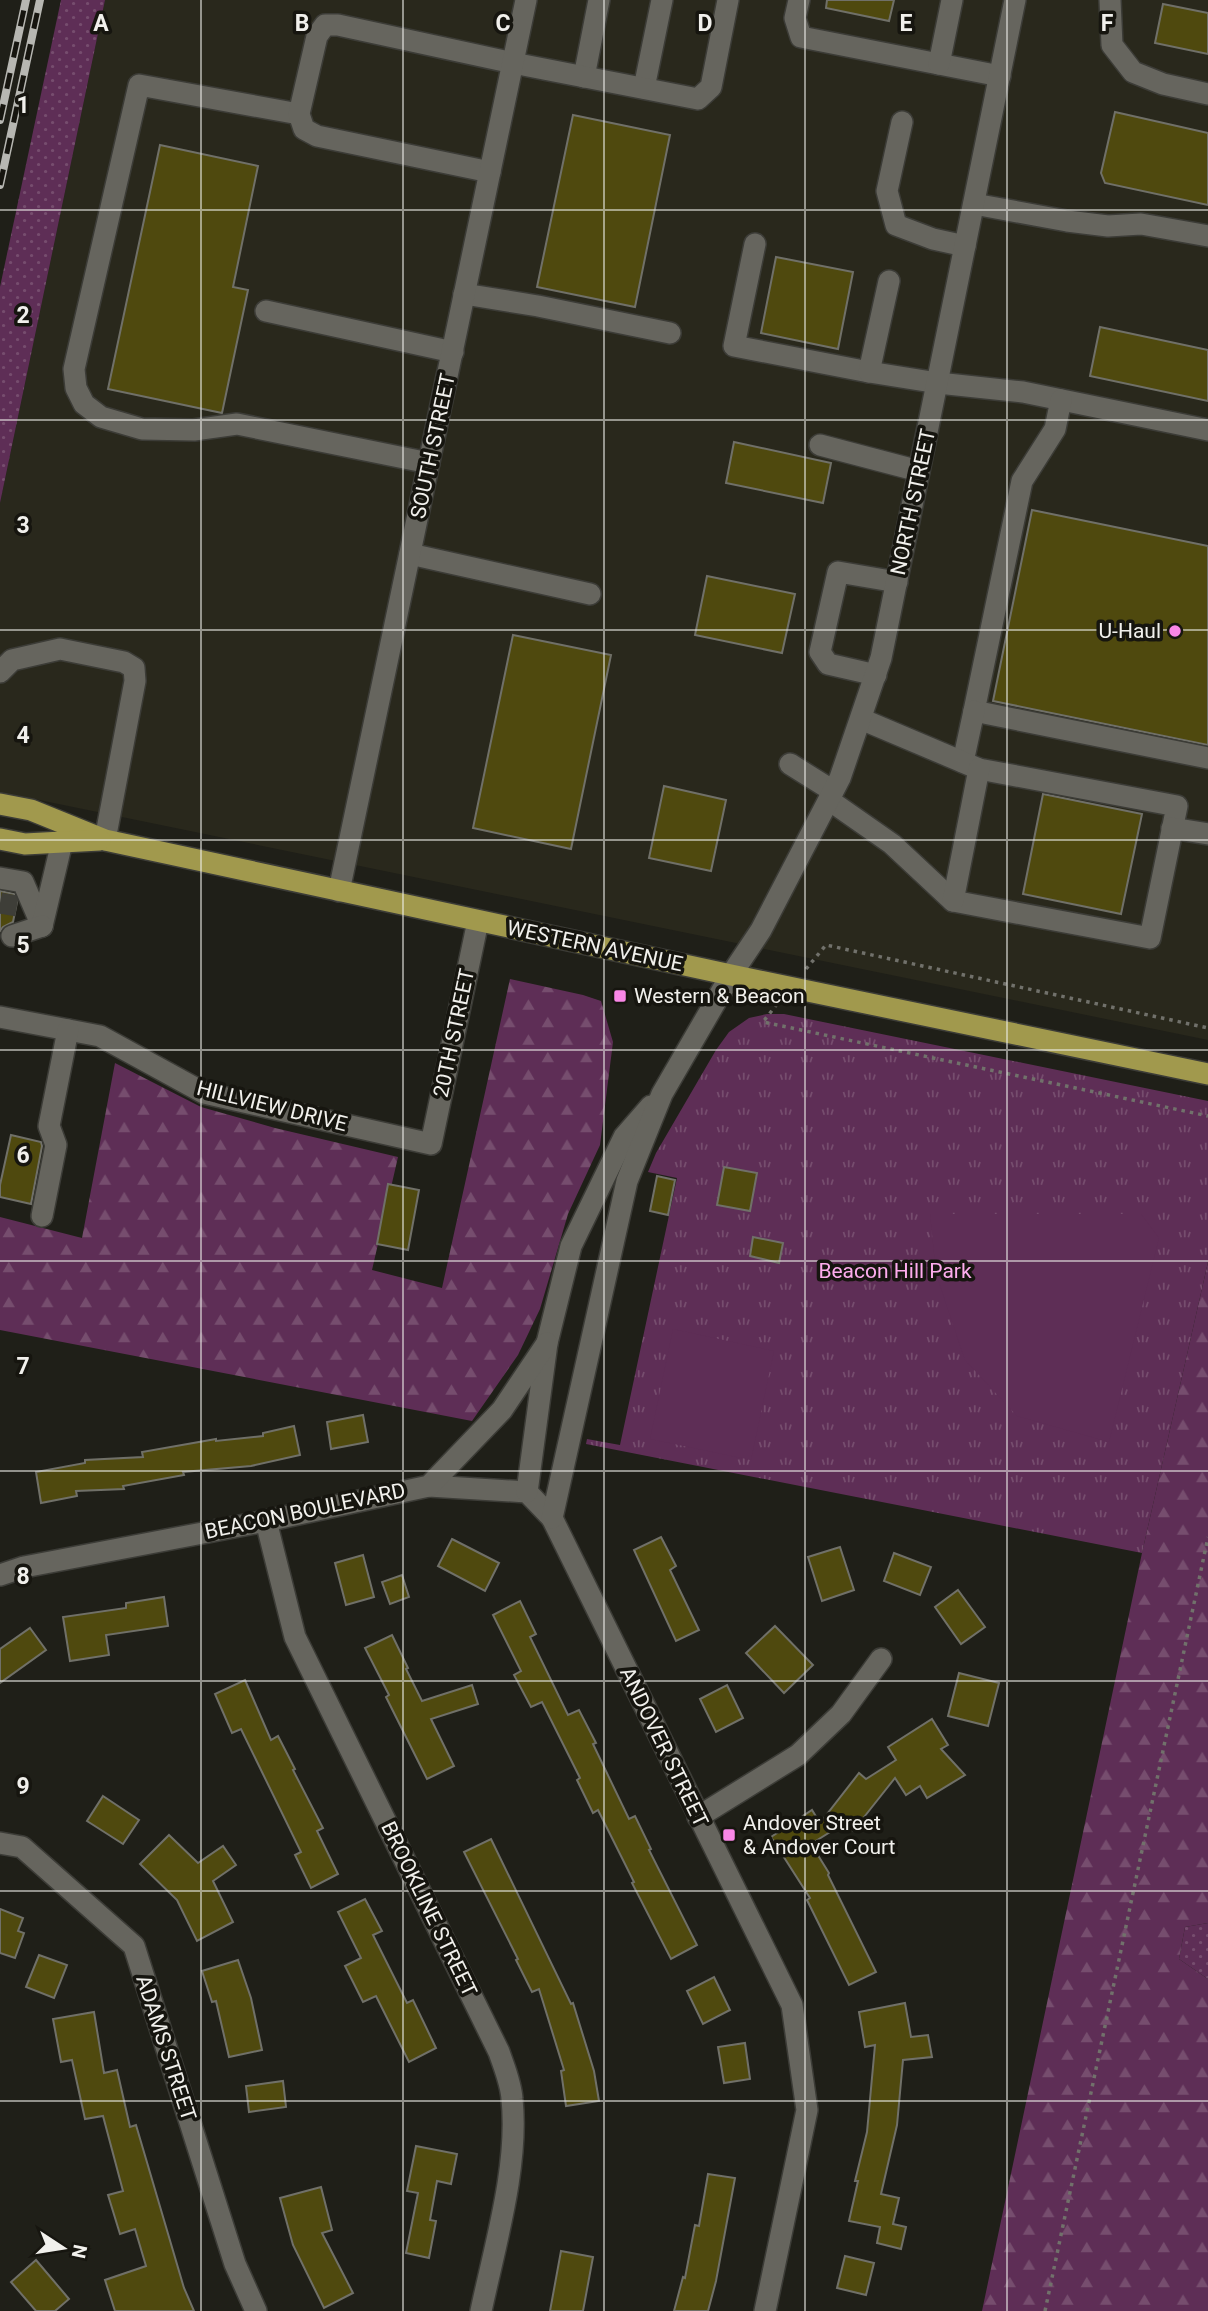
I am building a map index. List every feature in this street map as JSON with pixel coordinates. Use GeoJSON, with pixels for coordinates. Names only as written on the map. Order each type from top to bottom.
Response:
{"type":"FeatureCollection","features":[{"type":"Feature","properties":{"kind":"main road","name":"WESTERN AVENUE"},"geometry":{"type":"LineString","coordinates":[[0,804],[31,810],[105,840],[731,975],[1208,1074]]}},
{"type":"Feature","properties":{"kind":"main road","name":"WESTERN AVENUE"},"geometry":{"type":"LineString","coordinates":[[0,839],[24,844],[105,840]]}},
{"type":"Feature","properties":{"kind":"street","name":"SOUTH STREET"},"geometry":{"type":"LineString","coordinates":[[339,891],[526,0]]}},
{"type":"Feature","properties":{"kind":"street"},"geometry":{"type":"LineString","coordinates":[[584,77],[598,0]]}},
{"type":"Feature","properties":{"kind":"street"},"geometry":{"type":"LineString","coordinates":[[644,88],[662,0]]}},
{"type":"Feature","properties":{"kind":"street"},"geometry":{"type":"LineString","coordinates":[[490,172],[317,136],[303,129],[299,114],[317,36],[325,25],[338,25],[698,99],[711,87],[728,0]]}},
{"type":"Feature","properties":{"kind":"street"},"geometry":{"type":"LineString","coordinates":[[799,0],[795,18],[802,37],[1000,76]]}},
{"type":"Feature","properties":{"kind":"street"},"geometry":{"type":"LineString","coordinates":[[939,64],[952,0]]}},
{"type":"Feature","properties":{"kind":"street","name":"NORTH STREET"},"geometry":{"type":"LineString","coordinates":[[731,975],[761,930],[831,795],[876,675],[1016,0]]}},
{"type":"Feature","properties":{"kind":"street"},"geometry":{"type":"LineString","coordinates":[[1110,0],[1112,45],[1133,72],[1163,84],[1208,94]]}},
{"type":"Feature","properties":{"kind":"street"},"geometry":{"type":"LineString","coordinates":[[299,114],[139,85],[74,369],[76,387],[84,404],[101,417],[142,429],[194,430],[237,424],[429,463]]}},
{"type":"Feature","properties":{"kind":"street"},"geometry":{"type":"LineString","coordinates":[[901,122],[887,191],[896,225],[933,239],[965,246]]}},
{"type":"Feature","properties":{"kind":"street"},"geometry":{"type":"LineString","coordinates":[[974,204],[1067,221],[1108,226],[1141,224],[1208,236]]}},
{"type":"Feature","properties":{"kind":"street"},"geometry":{"type":"LineString","coordinates":[[755,244],[734,345],[869,372],[1023,392],[1208,430]]}},
{"type":"Feature","properties":{"kind":"street"},"geometry":{"type":"LineString","coordinates":[[869,372],[889,281]]}},
{"type":"Feature","properties":{"kind":"street"},"geometry":{"type":"LineString","coordinates":[[464,294],[670,333]]}},
{"type":"Feature","properties":{"kind":"street"},"geometry":{"type":"LineString","coordinates":[[266,311],[453,352]]}},
{"type":"Feature","properties":{"kind":"street"},"geometry":{"type":"LineString","coordinates":[[953,901],[971,765],[974,711],[1022,481],[1055,429],[1061,400]]}},
{"type":"Feature","properties":{"kind":"street"},"geometry":{"type":"LineString","coordinates":[[820,445],[919,471]]}},
{"type":"Feature","properties":{"kind":"street"},"geometry":{"type":"LineString","coordinates":[[410,554],[590,594]]}},
{"type":"Feature","properties":{"kind":"street"},"geometry":{"type":"LineString","coordinates":[[876,675],[828,664],[820,652],[838,572],[897,582]]}},
{"type":"Feature","properties":{"kind":"street"},"geometry":{"type":"LineString","coordinates":[[0,672],[12,660],[60,649],[124,662],[134,668],[135,681],[105,840]]}},
{"type":"Feature","properties":{"kind":"street"},"geometry":{"type":"LineString","coordinates":[[974,711],[1208,758]]}},
{"type":"Feature","properties":{"kind":"street"},"geometry":{"type":"LineString","coordinates":[[790,764],[892,844],[953,901],[1150,938],[1177,806],[971,765],[861,719]]}},
{"type":"Feature","properties":{"kind":"street"},"geometry":{"type":"LineString","coordinates":[[1172,828],[1208,834]]}},
{"type":"Feature","properties":{"kind":"street"},"geometry":{"type":"LineString","coordinates":[[42,926],[62,842]]}},
{"type":"Feature","properties":{"kind":"street"},"geometry":{"type":"LineString","coordinates":[[0,877],[23,882],[42,926]]}},
{"type":"Feature","properties":{"kind":"street"},"geometry":{"type":"LineString","coordinates":[[17,906],[42,926]]}},
{"type":"Feature","properties":{"kind":"street","name":"20TH STREET"},"geometry":{"type":"LineString","coordinates":[[431,1144],[478,921]]}},
{"type":"Feature","properties":{"kind":"street"},"geometry":{"type":"LineString","coordinates":[[12,936],[42,926]]}},
{"type":"Feature","properties":{"kind":"street","name":"BEACON BOULEVARD"},"geometry":{"type":"LineString","coordinates":[[552,1518],[627,1181],[662,1094],[731,975]]}},
{"type":"Feature","properties":{"kind":"street","name":"HILLVIEW DRIVE"},"geometry":{"type":"LineString","coordinates":[[0,1017],[100,1037],[204,1093],[431,1144]]}},
{"type":"Feature","properties":{"kind":"street"},"geometry":{"type":"LineString","coordinates":[[42,1216],[56,1145],[49,1126],[68,1030]]}},
{"type":"Feature","properties":{"kind":"street","name":"BEACON BOULEVARD"},"geometry":{"type":"LineString","coordinates":[[527,1492],[547,1343],[571,1246],[624,1137],[662,1094]]}},
{"type":"Feature","properties":{"kind":"street","name":"BEACON BOULEVARD"},"geometry":{"type":"LineString","coordinates":[[0,1575],[24,1567],[267,1521],[429,1486],[502,1410],[547,1343]]}},
{"type":"Feature","properties":{"kind":"street"},"geometry":{"type":"LineString","coordinates":[[429,1486],[527,1492]]}},
{"type":"Feature","properties":{"kind":"street","name":"ANDOVER STREET"},"geometry":{"type":"LineString","coordinates":[[527,1492],[552,1518],[792,2005],[807,2110],[765,2311]]}},
{"type":"Feature","properties":{"kind":"street","name":"BROOKLINE STREET"},"geometry":{"type":"LineString","coordinates":[[267,1521],[295,1637],[507,2073],[512,2095],[514,2140],[511,2167],[481,2311]]}},
{"type":"Feature","properties":{"kind":"street"},"geometry":{"type":"LineString","coordinates":[[698,1817],[798,1755],[841,1714],[881,1659]]}},
{"type":"Feature","properties":{"kind":"street","name":"ADAMS STREET"},"geometry":{"type":"LineString","coordinates":[[0,1843],[22,1847],[134,1946],[234,2264],[256,2311]]}},
{"type":"Feature","properties":{"kind":"path"},"geometry":{"type":"LineString","coordinates":[[826,945],[1208,1028]]}},
{"type":"Feature","properties":{"kind":"path"},"geometry":{"type":"LineString","coordinates":[[763,1022],[1208,1116]]}},
{"type":"Feature","properties":{"kind":"path"},"geometry":{"type":"LineString","coordinates":[[1045,2311],[1208,1538]]}},
{"type":"Feature","properties":{"kind":"shaded area"},"geometry":{"type":"Polygon","coordinates":[[[105,0],[1208,0],[1208,1040],[0,792],[0,503],[105,0]]]}},
{"type":"Feature","properties":{"kind":"green space"},"geometry":{"type":"Polygon","coordinates":[[[61,0],[105,0],[0,503],[0,287],[61,0]]]}},
{"type":"Feature","properties":{"kind":"green space"},"geometry":{"type":"Polygon","coordinates":[[[510,979],[601,1001],[613,1042],[600,1145],[568,1214],[540,1309],[518,1355],[472,1421],[0,1330],[0,1217],[82,1238],[115,1063],[201,1107],[275,1128],[398,1157],[372,1270],[442,1288],[510,979]]]}},
{"type":"Feature","properties":{"kind":"green space","name":"Beacon Hill Park"},"geometry":{"type":"Polygon","coordinates":[[[784,1014],[1208,1101],[1208,1262],[1142,1553],[586,1444],[587,1439],[620,1445],[677,1178],[648,1172],[656,1153],[729,1032],[749,1018],[784,1014]]]}},
{"type":"Feature","properties":{"kind":"green space"},"geometry":{"type":"Polygon","coordinates":[[[930,1214],[1141,1214],[1159,1238],[1109,1442],[1017,1416],[965,1360],[936,1274],[930,1214]]]}},
{"type":"Feature","properties":{"kind":"green space"},"geometry":{"type":"Polygon","coordinates":[[[1208,1262],[1208,1923],[1185,1927],[1179,1959],[1208,1979],[1208,2311],[982,2311],[1142,1553],[1208,1262]]]}},
{"type":"Feature","properties":{"kind":"green space"},"geometry":{"type":"Polygon","coordinates":[[[673,1329],[774,1351],[751,1460],[650,1439],[673,1329]]]}},
{"type":"Feature","properties":{"kind":"green space"},"geometry":{"type":"Polygon","coordinates":[[[1208,1923],[1208,1979],[1179,1959],[1185,1927],[1208,1923]]]}},
{"type":"Feature","properties":{"kind":"building"},"geometry":{"type":"Polygon","coordinates":[[[827,0],[894,0],[889,21],[826,8],[827,0]]]}},
{"type":"Feature","properties":{"kind":"building"},"geometry":{"type":"Polygon","coordinates":[[[1163,4],[1208,13],[1208,54],[1155,43],[1163,4]]]}},
{"type":"Feature","properties":{"kind":"building"},"geometry":{"type":"Polygon","coordinates":[[[1115,112],[1208,133],[1208,205],[1105,183],[1101,173],[1115,112]]]}},
{"type":"Feature","properties":{"kind":"building"},"geometry":{"type":"Polygon","coordinates":[[[573,115],[670,135],[635,307],[537,287],[573,115]]]}},
{"type":"Feature","properties":{"kind":"building"},"geometry":{"type":"Polygon","coordinates":[[[160,145],[258,166],[233,287],[248,290],[222,413],[108,389],[160,145]]]}},
{"type":"Feature","properties":{"kind":"building"},"geometry":{"type":"Polygon","coordinates":[[[776,257],[853,272],[838,349],[761,333],[776,257]]]}},
{"type":"Feature","properties":{"kind":"building"},"geometry":{"type":"Polygon","coordinates":[[[1100,327],[1208,350],[1208,401],[1090,376],[1100,327]]]}},
{"type":"Feature","properties":{"kind":"building"},"geometry":{"type":"Polygon","coordinates":[[[734,442],[831,463],[823,503],[726,483],[734,442]]]}},
{"type":"Feature","properties":{"kind":"building"},"geometry":{"type":"Polygon","coordinates":[[[1032,510],[1208,546],[1208,745],[993,701],[1032,510]]]}},
{"type":"Feature","properties":{"kind":"building"},"geometry":{"type":"Polygon","coordinates":[[[707,576],[795,594],[782,653],[695,635],[707,576]]]}},
{"type":"Feature","properties":{"kind":"building"},"geometry":{"type":"Polygon","coordinates":[[[513,635],[611,655],[571,849],[473,828],[513,635]]]}},
{"type":"Feature","properties":{"kind":"building"},"geometry":{"type":"Polygon","coordinates":[[[664,786],[726,800],[711,871],[649,858],[664,786]]]}},
{"type":"Feature","properties":{"kind":"building"},"geometry":{"type":"Polygon","coordinates":[[[1043,794],[1142,814],[1121,914],[1023,894],[1043,794]]]}},
{"type":"Feature","properties":{"kind":"building"},"geometry":{"type":"Polygon","coordinates":[[[0,891],[14,894],[17,902],[13,922],[0,931],[0,891]]]}},
{"type":"Feature","properties":{"kind":"building"},"geometry":{"type":"Polygon","coordinates":[[[11,1135],[41,1142],[31,1204],[0,1197],[11,1135]]]}},
{"type":"Feature","properties":{"kind":"building"},"geometry":{"type":"Polygon","coordinates":[[[724,1167],[757,1173],[750,1211],[717,1205],[724,1167]]]}},
{"type":"Feature","properties":{"kind":"building"},"geometry":{"type":"Polygon","coordinates":[[[657,1176],[675,1180],[668,1215],[650,1211],[657,1176]]]}},
{"type":"Feature","properties":{"kind":"building"},"geometry":{"type":"Polygon","coordinates":[[[388,1184],[419,1190],[408,1250],[377,1244],[388,1184]]]}},
{"type":"Feature","properties":{"kind":"building"},"geometry":{"type":"Polygon","coordinates":[[[753,1237],[783,1243],[779,1263],[750,1256],[753,1237]]]}},
{"type":"Feature","properties":{"kind":"building"},"geometry":{"type":"Polygon","coordinates":[[[363,1415],[368,1442],[331,1449],[327,1422],[363,1415]]]}},
{"type":"Feature","properties":{"kind":"building"},"geometry":{"type":"Polygon","coordinates":[[[294,1426],[300,1455],[251,1466],[183,1472],[184,1475],[123,1486],[124,1489],[76,1491],[77,1496],[41,1503],[36,1472],[85,1463],[85,1460],[143,1457],[142,1452],[216,1439],[263,1436],[263,1433],[294,1426]]]}},
{"type":"Feature","properties":{"kind":"building"},"geometry":{"type":"Polygon","coordinates":[[[661,1537],[676,1566],[670,1570],[699,1630],[676,1641],[634,1550],[661,1537]]]}},
{"type":"Feature","properties":{"kind":"building"},"geometry":{"type":"Polygon","coordinates":[[[452,1539],[499,1563],[485,1591],[438,1566],[452,1539]]]}},
{"type":"Feature","properties":{"kind":"building"},"geometry":{"type":"Polygon","coordinates":[[[840,1547],[854,1590],[822,1601],[808,1557],[840,1547]]]}},
{"type":"Feature","properties":{"kind":"building"},"geometry":{"type":"Polygon","coordinates":[[[894,1553],[931,1567],[920,1595],[884,1581],[894,1553]]]}},
{"type":"Feature","properties":{"kind":"building"},"geometry":{"type":"Polygon","coordinates":[[[363,1555],[374,1597],[346,1605],[335,1563],[363,1555]]]}},
{"type":"Feature","properties":{"kind":"building"},"geometry":{"type":"Polygon","coordinates":[[[402,1575],[409,1597],[390,1604],[382,1582],[402,1575]]]}},
{"type":"Feature","properties":{"kind":"building"},"geometry":{"type":"Polygon","coordinates":[[[958,1590],[985,1627],[961,1644],[935,1607],[958,1590]]]}},
{"type":"Feature","properties":{"kind":"building"},"geometry":{"type":"Polygon","coordinates":[[[164,1597],[168,1626],[106,1635],[109,1655],[70,1661],[63,1617],[126,1608],[126,1603],[164,1597]]]}},
{"type":"Feature","properties":{"kind":"building"},"geometry":{"type":"Polygon","coordinates":[[[520,1601],[536,1634],[530,1637],[568,1715],[579,1710],[629,1819],[635,1816],[651,1849],[649,1850],[697,1945],[671,1959],[598,1810],[593,1813],[577,1780],[580,1778],[542,1702],[531,1707],[514,1675],[521,1671],[493,1615],[520,1601]]]}},
{"type":"Feature","properties":{"kind":"building"},"geometry":{"type":"Polygon","coordinates":[[[775,1626],[813,1665],[784,1693],[746,1653],[775,1626]]]}},
{"type":"Feature","properties":{"kind":"building"},"geometry":{"type":"Polygon","coordinates":[[[30,1628],[46,1650],[0,1683],[0,1649],[30,1628]]]}},
{"type":"Feature","properties":{"kind":"building"},"geometry":{"type":"Polygon","coordinates":[[[392,1635],[422,1701],[472,1685],[478,1704],[431,1719],[454,1766],[427,1779],[365,1648],[392,1635]]]}},
{"type":"Feature","properties":{"kind":"building"},"geometry":{"type":"Polygon","coordinates":[[[959,1673],[999,1683],[988,1726],[948,1716],[959,1673]]]}},
{"type":"Feature","properties":{"kind":"building"},"geometry":{"type":"Polygon","coordinates":[[[245,1680],[271,1740],[278,1736],[295,1769],[293,1770],[323,1828],[317,1831],[338,1874],[311,1888],[295,1855],[301,1852],[241,1729],[232,1733],[215,1694],[245,1680]]]}},
{"type":"Feature","properties":{"kind":"building"},"geometry":{"type":"Polygon","coordinates":[[[727,1685],[743,1718],[716,1732],[700,1699],[727,1685]]]}},
{"type":"Feature","properties":{"kind":"building"},"geometry":{"type":"Polygon","coordinates":[[[932,1719],[948,1745],[941,1749],[965,1775],[927,1798],[920,1786],[906,1795],[895,1778],[853,1831],[843,1824],[811,1844],[829,1873],[876,1972],[849,1985],[807,1900],[810,1898],[771,1837],[812,1810],[820,1823],[859,1773],[866,1779],[896,1760],[888,1747],[932,1719]]]}},
{"type":"Feature","properties":{"kind":"building"},"geometry":{"type":"Polygon","coordinates":[[[103,1796],[139,1820],[123,1844],[87,1821],[103,1796]]]}},
{"type":"Feature","properties":{"kind":"building"},"geometry":{"type":"Polygon","coordinates":[[[169,1835],[198,1863],[223,1846],[236,1865],[213,1881],[233,1922],[197,1941],[177,1900],[140,1864],[169,1835]]]}},
{"type":"Feature","properties":{"kind":"building"},"geometry":{"type":"Polygon","coordinates":[[[491,1839],[571,2004],[573,2003],[594,2071],[599,2101],[566,2106],[561,2071],[564,2070],[539,1989],[532,1992],[464,1852],[491,1839]]]}},
{"type":"Feature","properties":{"kind":"building"},"geometry":{"type":"Polygon","coordinates":[[[365,1899],[382,1931],[373,1935],[407,2003],[413,2000],[436,2048],[409,2062],[376,1996],[363,2002],[345,1966],[361,1958],[338,1912],[365,1899]]]}},
{"type":"Feature","properties":{"kind":"building"},"geometry":{"type":"Polygon","coordinates":[[[0,1909],[23,1918],[18,1931],[24,1933],[15,1958],[0,1953],[0,1909]]]}},
{"type":"Feature","properties":{"kind":"building"},"geometry":{"type":"Polygon","coordinates":[[[39,1955],[67,1965],[54,1998],[26,1987],[39,1955]]]}},
{"type":"Feature","properties":{"kind":"building"},"geometry":{"type":"Polygon","coordinates":[[[238,1960],[251,1998],[262,2050],[229,2057],[216,2001],[212,2002],[202,1971],[238,1960]]]}},
{"type":"Feature","properties":{"kind":"building"},"geometry":{"type":"Polygon","coordinates":[[[714,1977],[730,2010],[703,2024],[687,1991],[714,1977]]]}},
{"type":"Feature","properties":{"kind":"building"},"geometry":{"type":"Polygon","coordinates":[[[905,2003],[911,2037],[928,2035],[932,2057],[903,2060],[897,2125],[881,2194],[899,2198],[893,2224],[906,2227],[901,2249],[877,2243],[880,2227],[849,2221],[867,2132],[875,2045],[865,2047],[859,2012],[905,2003]]]}},
{"type":"Feature","properties":{"kind":"building"},"geometry":{"type":"Polygon","coordinates":[[[94,2012],[104,2073],[117,2070],[130,2127],[136,2125],[184,2288],[194,2311],[115,2311],[105,2280],[146,2266],[135,2229],[120,2234],[108,2195],[123,2191],[103,2116],[85,2119],[72,2060],[61,2062],[53,2019],[94,2012]]]}},
{"type":"Feature","properties":{"kind":"building"},"geometry":{"type":"Polygon","coordinates":[[[745,2043],[750,2079],[724,2083],[718,2047],[745,2043]]]}},
{"type":"Feature","properties":{"kind":"building"},"geometry":{"type":"Polygon","coordinates":[[[283,2081],[286,2107],[249,2112],[246,2086],[283,2081]]]}},
{"type":"Feature","properties":{"kind":"building"},"geometry":{"type":"Polygon","coordinates":[[[416,2146],[457,2154],[451,2184],[437,2181],[430,2220],[436,2221],[429,2258],[406,2253],[418,2193],[407,2191],[416,2146]]]}},
{"type":"Feature","properties":{"kind":"building"},"geometry":{"type":"Polygon","coordinates":[[[708,2174],[735,2178],[716,2281],[708,2311],[674,2311],[683,2277],[685,2278],[695,2225],[699,2226],[708,2174]]]}},
{"type":"Feature","properties":{"kind":"building"},"geometry":{"type":"Polygon","coordinates":[[[321,2187],[332,2230],[322,2233],[353,2293],[324,2308],[293,2245],[280,2198],[321,2187]]]}},
{"type":"Feature","properties":{"kind":"building"},"geometry":{"type":"Polygon","coordinates":[[[561,2251],[593,2257],[583,2311],[550,2311],[561,2251]]]}},
{"type":"Feature","properties":{"kind":"building"},"geometry":{"type":"Polygon","coordinates":[[[845,2256],[874,2263],[866,2295],[837,2288],[845,2256]]]}},
{"type":"Feature","properties":{"kind":"building"},"geometry":{"type":"Polygon","coordinates":[[[36,2260],[69,2299],[55,2311],[36,2311],[11,2282],[36,2260]]]}},
{"type":"Feature","properties":{"kind":"tunnel"},"geometry":{"type":"LineString","coordinates":[[0,903],[17,906]]}},
{"type":"Feature","properties":{"kind":"railway"},"geometry":{"type":"LineString","coordinates":[[0,120],[26,0]]}},
{"type":"Feature","properties":{"kind":"railway"},"geometry":{"type":"LineString","coordinates":[[0,185],[40,0]]}},
{"type":"Feature","properties":{"kind":"place","name":"U-Haul"},"geometry":{"type":"Point","coordinates":[1175,631]}},
{"type":"Feature","properties":{"kind":"place","name":"Western & Beacon"},"geometry":{"type":"Point","coordinates":[620,996]}},
{"type":"Feature","properties":{"kind":"place","name":"Andover Street & Andover Court"},"geometry":{"type":"Point","coordinates":[729,1835]}}]}
